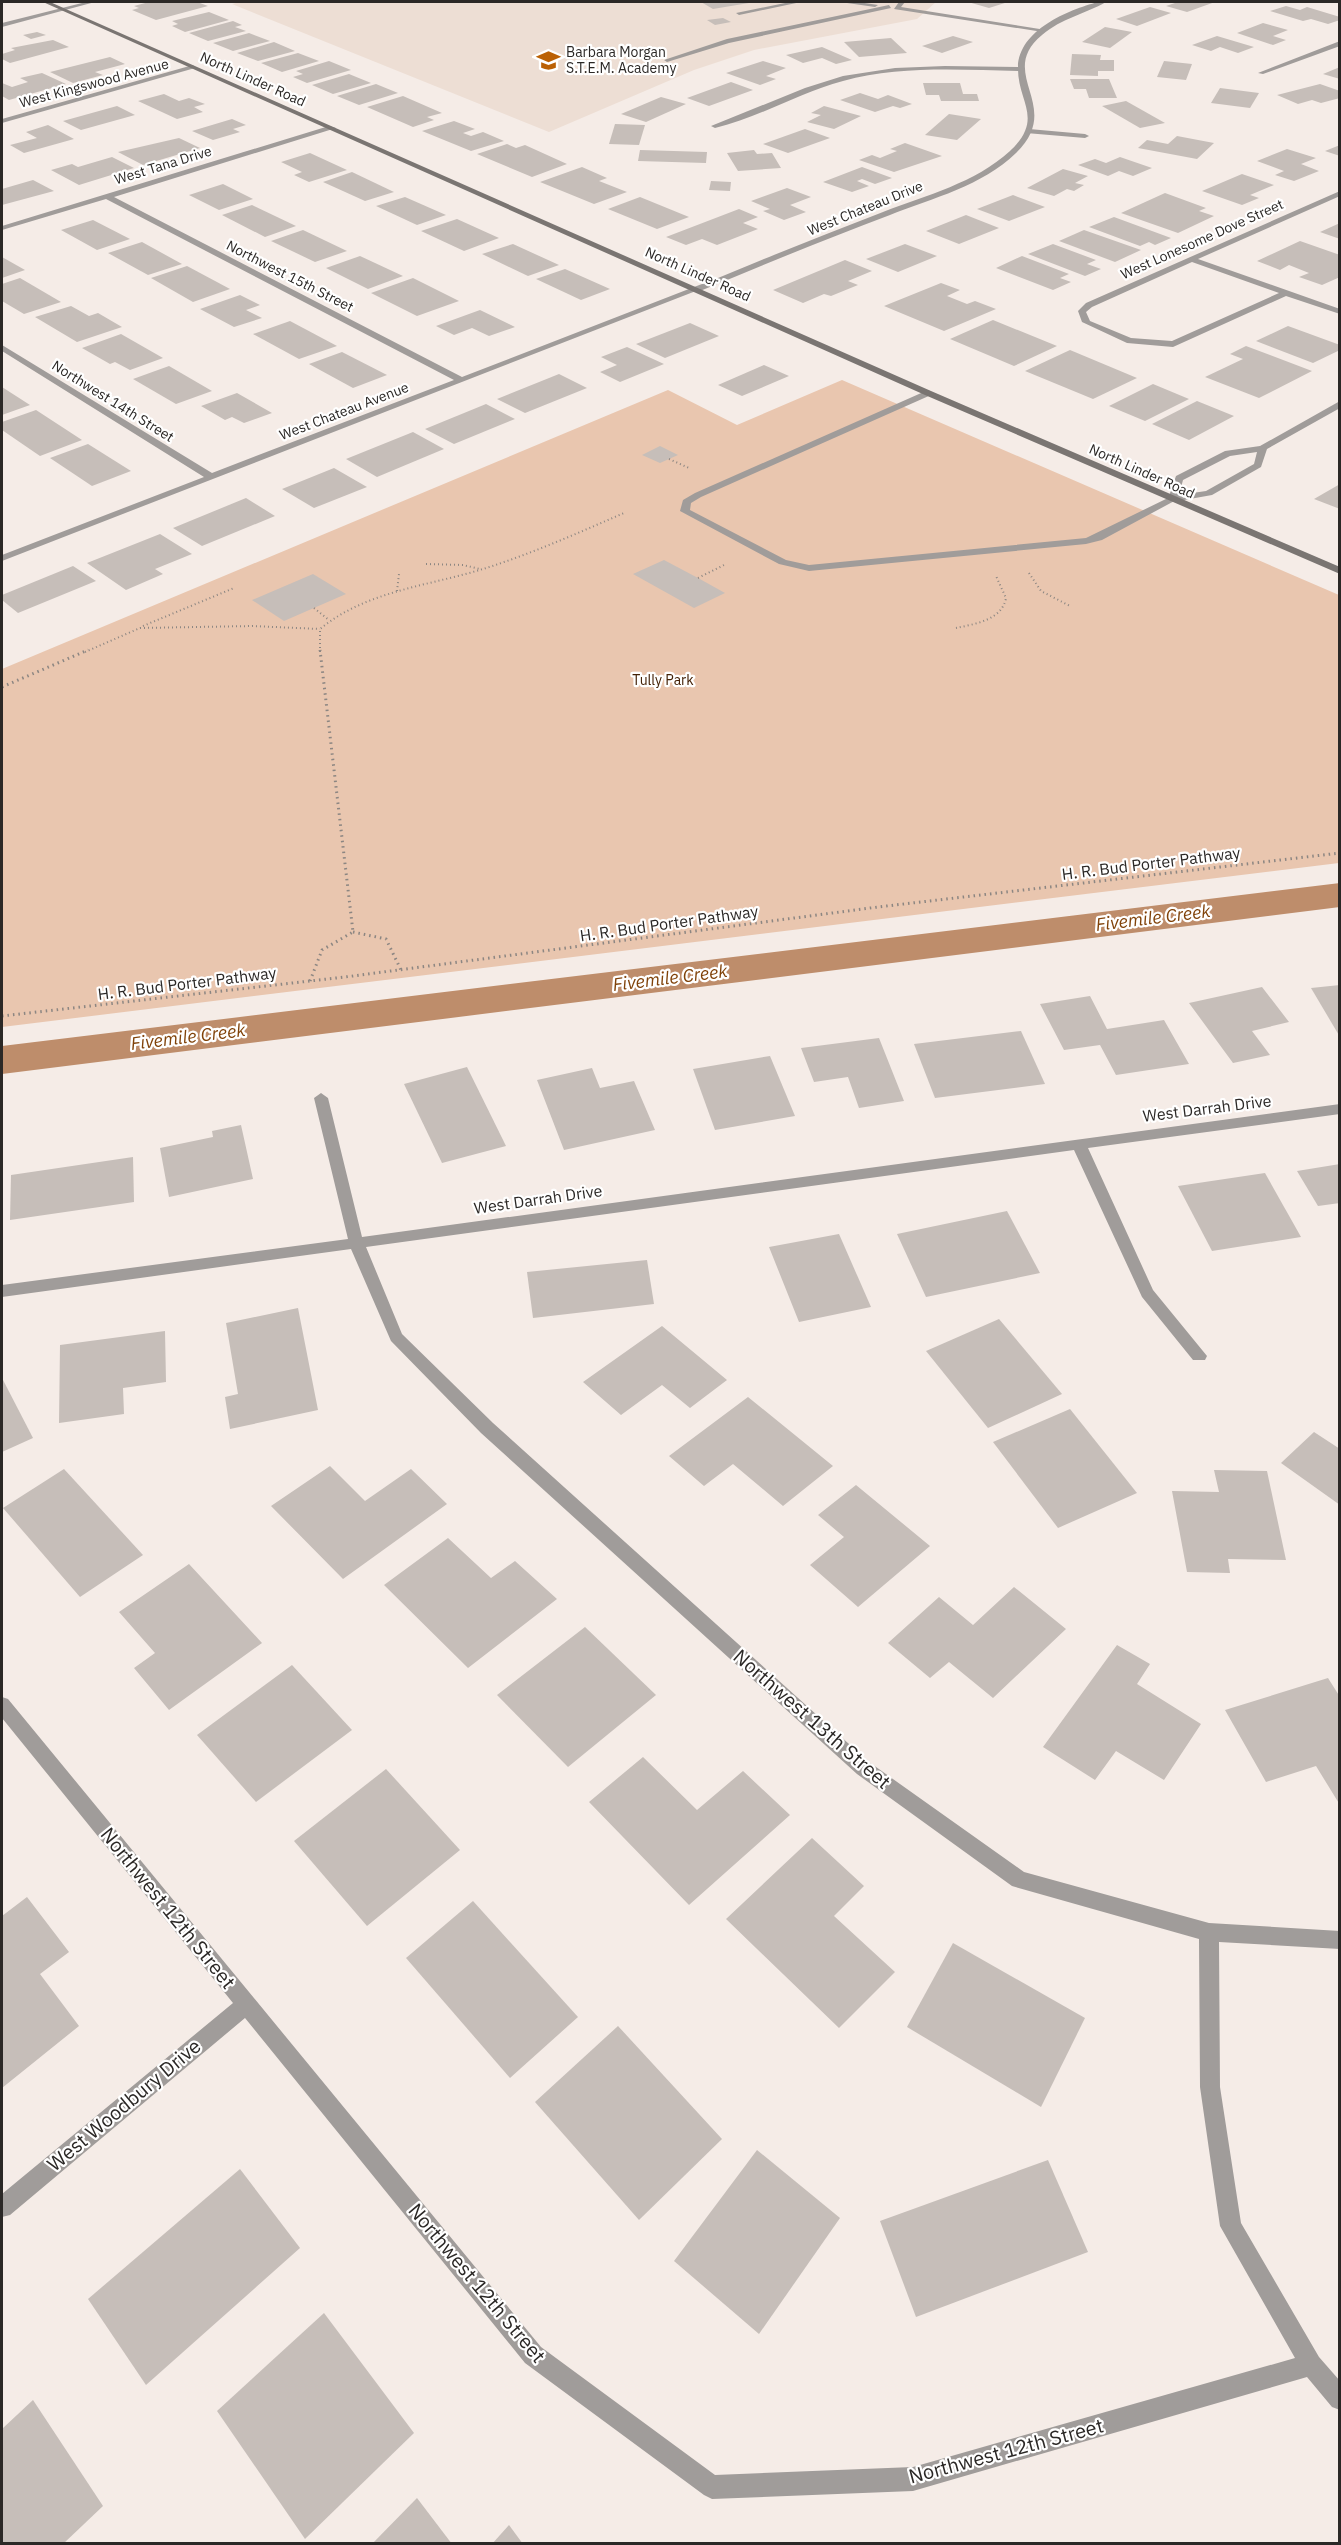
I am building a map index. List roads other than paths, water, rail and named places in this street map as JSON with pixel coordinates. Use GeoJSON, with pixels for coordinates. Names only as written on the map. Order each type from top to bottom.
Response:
{"type":"FeatureCollection","features":[{"type":"Feature","properties":{"kind":"main road","name":"North Linder Road"},"geometry":{"type":"LineString","coordinates":[[46,2],[928,393],[1340,571]]}},
{"type":"Feature","properties":{"kind":"street"},"geometry":{"type":"LineString","coordinates":[[2,25],[92,2]]}},
{"type":"Feature","properties":{"kind":"street"},"geometry":{"type":"LineString","coordinates":[[739,13],[798,2]]}},
{"type":"Feature","properties":{"kind":"street"},"geometry":{"type":"LineString","coordinates":[[843,2],[892,7],[1043,30]]}},
{"type":"Feature","properties":{"kind":"street"},"geometry":{"type":"LineString","coordinates":[[667,60],[727,40],[892,7],[902,2]]}},
{"type":"Feature","properties":{"kind":"street"},"geometry":{"type":"LineString","coordinates":[[1085,136],[1029,130],[1033,108],[1021,69],[1024,50],[1043,30],[1103,2]]}},
{"type":"Feature","properties":{"kind":"street"},"geometry":{"type":"LineString","coordinates":[[1261,73],[1340,43]]}},
{"type":"Feature","properties":{"kind":"street","name":"West Kingswood Avenue"},"geometry":{"type":"LineString","coordinates":[[2,121],[193,67]]}},
{"type":"Feature","properties":{"kind":"street"},"geometry":{"type":"LineString","coordinates":[[715,126],[750,117],[796,95],[850,76],[944,68],[1021,69]]}},
{"type":"Feature","properties":{"kind":"street","name":"West Tana Drive"},"geometry":{"type":"LineString","coordinates":[[2,228],[332,128]]}},
{"type":"Feature","properties":{"kind":"street","name":"West Chateau Drive"},"geometry":{"type":"LineString","coordinates":[[697,289],[967,180],[1013,152],[1029,130]]}},
{"type":"Feature","properties":{"kind":"street","name":"West Lonesome Dove Street"},"geometry":{"type":"LineString","coordinates":[[1286,293],[1187,340],[1158,345],[1130,341],[1093,326],[1083,317],[1082,311],[1089,305],[1340,193]]}},
{"type":"Feature","properties":{"kind":"street","name":"Northwest 15th Street"},"geometry":{"type":"LineString","coordinates":[[107,196],[461,380]]}},
{"type":"Feature","properties":{"kind":"street"},"geometry":{"type":"LineString","coordinates":[[1190,259],[1340,312]]}},
{"type":"Feature","properties":{"kind":"street","name":"West Chateau Avenue"},"geometry":{"type":"LineString","coordinates":[[2,558],[697,289]]}},
{"type":"Feature","properties":{"kind":"street","name":"Northwest 14th Street"},"geometry":{"type":"LineString","coordinates":[[2,348],[211,477]]}},
{"type":"Feature","properties":{"kind":"street"},"geometry":{"type":"LineString","coordinates":[[928,393],[698,495],[686,502],[685,511],[783,562],[809,568],[1086,542],[1173,500],[1209,493],[1258,465],[1263,448]]}},
{"type":"Feature","properties":{"kind":"street"},"geometry":{"type":"LineString","coordinates":[[1173,500],[1179,478],[1228,453],[1263,448],[1340,404]]}},
{"type":"Feature","properties":{"kind":"street","name":"Northwest 13th Street"},"geometry":{"type":"LineString","coordinates":[[321,1098],[356,1242],[396,1337],[487,1428],[863,1768],[1018,1880],[1209,1932],[1340,1940]]}},
{"type":"Feature","properties":{"kind":"street","name":"West Darrah Drive"},"geometry":{"type":"LineString","coordinates":[[2,1291],[1340,1109]]}},
{"type":"Feature","properties":{"kind":"street"},"geometry":{"type":"LineString","coordinates":[[1078,1143],[1147,1293],[1199,1356]]}},
{"type":"Feature","properties":{"kind":"street","name":"Northwest 12th Street"},"geometry":{"type":"LineString","coordinates":[[2,1705],[533,2355],[712,2487],[913,2480],[1311,2366]]}},
{"type":"Feature","properties":{"kind":"street"},"geometry":{"type":"LineString","coordinates":[[1209,1932],[1210,2087],[1232,2226],[1311,2366],[1340,2400]]}},
{"type":"Feature","properties":{"kind":"street","name":"West Woodbury Drive"},"geometry":{"type":"LineString","coordinates":[[2,2207],[246,2005]]}},
{"type":"Feature","properties":{"kind":"waterway","name":"Fivemile Creek"},"geometry":{"type":"LineString","coordinates":[[2,1060],[1340,895]]}},
{"type":"Feature","properties":{"kind":"place","name":"Barbara Morgan S.T.E.M. Academy"},"geometry":{"type":"Point","coordinates":[548,60]}},
{"type":"Feature","properties":{"kind":"park label","name":"Tully Park"},"geometry":{"type":"Point","coordinates":[663,680]}}]}
